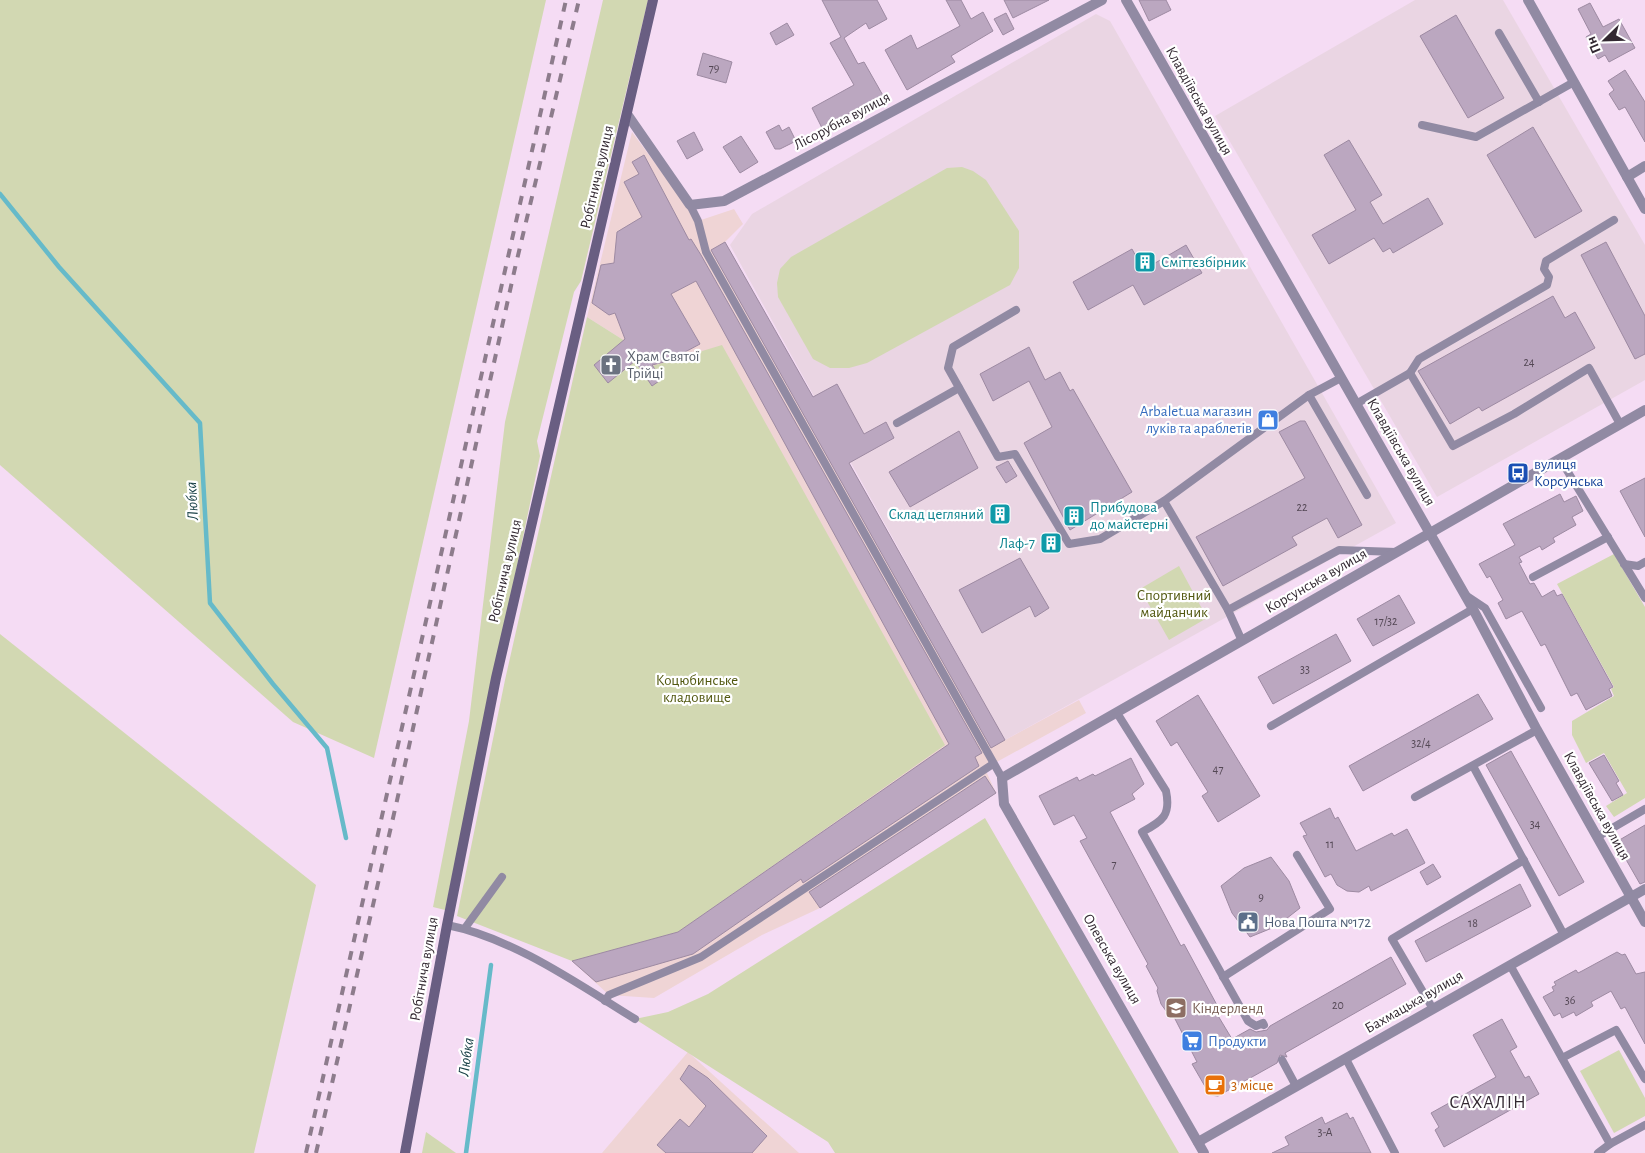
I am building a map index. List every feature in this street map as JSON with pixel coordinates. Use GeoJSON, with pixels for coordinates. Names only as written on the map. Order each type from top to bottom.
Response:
{"type":"FeatureCollection","features":[{"type":"Feature","properties":{"kind":"street","name":"Робітнича вулиця"},"geometry":{"type":"LineString","coordinates":[[405,1153],[447,925],[496,678],[653,0]]}},
{"type":"Feature","properties":{"kind":"street","name":"Лісорубна вулиця"},"geometry":{"type":"LineString","coordinates":[[690,205],[724,201],[1102,0]]}},
{"type":"Feature","properties":{"kind":"street","name":"Клавдіївська вулиця"},"geometry":{"type":"LineString","coordinates":[[1126,0],[1464,593],[1537,730],[1645,922]]}},
{"type":"Feature","properties":{"kind":"street"},"geometry":{"type":"LineString","coordinates":[[1529,0],[1645,209]]}},
{"type":"Feature","properties":{"kind":"street"},"geometry":{"type":"LineString","coordinates":[[627,114],[690,205]]}},
{"type":"Feature","properties":{"kind":"street"},"geometry":{"type":"LineString","coordinates":[[1627,177],[1645,166]]}},
{"type":"Feature","properties":{"kind":"street","name":"Корсунська вулиця"},"geometry":{"type":"LineString","coordinates":[[1002,778],[1645,410]]}},
{"type":"Feature","properties":{"kind":"street","name":"Олевська вулиця"},"geometry":{"type":"LineString","coordinates":[[1002,778],[1004,804],[1204,1153]]}},
{"type":"Feature","properties":{"kind":"street","name":"Бахмацька вулиця"},"geometry":{"type":"LineString","coordinates":[[1198,1142],[1645,889]]}},
{"type":"Feature","properties":{"kind":"lane"},"geometry":{"type":"LineString","coordinates":[[1499,33],[1539,102]]}},
{"type":"Feature","properties":{"kind":"lane"},"geometry":{"type":"LineString","coordinates":[[1422,125],[1476,137],[1574,82]]}},
{"type":"Feature","properties":{"kind":"lane"},"geometry":{"type":"LineString","coordinates":[[690,205],[698,221],[706,252],[1002,778]]}},
{"type":"Feature","properties":{"kind":"lane"},"geometry":{"type":"LineString","coordinates":[[1356,404],[1410,372],[1419,359],[1547,285],[1549,278],[1544,269],[1546,262],[1614,220]]}},
{"type":"Feature","properties":{"kind":"lane"},"geometry":{"type":"LineString","coordinates":[[1016,310],[953,347],[948,368],[998,457],[1015,454],[1069,544],[1100,539],[1164,501],[1309,395],[1341,378]]}},
{"type":"Feature","properties":{"kind":"lane"},"geometry":{"type":"LineString","coordinates":[[1410,372],[1453,446],[1514,414],[1589,368],[1620,424]]}},
{"type":"Feature","properties":{"kind":"lane"},"geometry":{"type":"LineString","coordinates":[[897,423],[959,388]]}},
{"type":"Feature","properties":{"kind":"lane"},"geometry":{"type":"LineString","coordinates":[[1309,395],[1366,495]]}},
{"type":"Feature","properties":{"kind":"lane"},"geometry":{"type":"LineString","coordinates":[[1560,459],[1645,598]]}},
{"type":"Feature","properties":{"kind":"lane"},"geometry":{"type":"LineString","coordinates":[[1164,501],[1228,610],[1242,641]]}},
{"type":"Feature","properties":{"kind":"lane"},"geometry":{"type":"LineString","coordinates":[[1533,577],[1608,537]]}},
{"type":"Feature","properties":{"kind":"lane"},"geometry":{"type":"LineString","coordinates":[[1228,610],[1339,550],[1398,552]]}},
{"type":"Feature","properties":{"kind":"lane"},"geometry":{"type":"LineString","coordinates":[[1624,564],[1638,566],[1645,562]]}},
{"type":"Feature","properties":{"kind":"lane"},"geometry":{"type":"LineString","coordinates":[[1464,593],[1485,608],[1541,708]]}},
{"type":"Feature","properties":{"kind":"lane"},"geometry":{"type":"LineString","coordinates":[[1271,726],[1473,609]]}},
{"type":"Feature","properties":{"kind":"lane"},"geometry":{"type":"LineString","coordinates":[[1117,713],[1166,791],[1168,803],[1166,814],[1160,823],[1142,832],[1248,1022],[1256,1026],[1263,1023],[1264,1025]]}},
{"type":"Feature","properties":{"kind":"lane"},"geometry":{"type":"LineString","coordinates":[[1415,797],[1537,730]]}},
{"type":"Feature","properties":{"kind":"lane"},"geometry":{"type":"LineString","coordinates":[[605,1001],[609,995],[701,957],[993,764]]}},
{"type":"Feature","properties":{"kind":"lane"},"geometry":{"type":"LineString","coordinates":[[1473,766],[1564,935]]}},
{"type":"Feature","properties":{"kind":"lane"},"geometry":{"type":"LineString","coordinates":[[1597,837],[1645,809]]}},
{"type":"Feature","properties":{"kind":"lane"},"geometry":{"type":"LineString","coordinates":[[1224,977],[1330,910],[1298,855]]}},
{"type":"Feature","properties":{"kind":"lane"},"geometry":{"type":"LineString","coordinates":[[1433,1009],[1392,939],[1524,860]]}},
{"type":"Feature","properties":{"kind":"lane"},"geometry":{"type":"LineString","coordinates":[[465,928],[502,877]]}},
{"type":"Feature","properties":{"kind":"lane"},"geometry":{"type":"LineString","coordinates":[[447,925],[465,928],[538,961],[635,1019]]}},
{"type":"Feature","properties":{"kind":"lane"},"geometry":{"type":"LineString","coordinates":[[1510,965],[1562,1058],[1605,1150],[1645,1125]]}},
{"type":"Feature","properties":{"kind":"lane"},"geometry":{"type":"LineString","coordinates":[[1562,1058],[1616,1030],[1645,1078]]}},
{"type":"Feature","properties":{"kind":"lane"},"geometry":{"type":"LineString","coordinates":[[1346,1059],[1395,1153]]}},
{"type":"Feature","properties":{"kind":"lane"},"geometry":{"type":"LineString","coordinates":[[1282,1060],[1296,1086]]}},
{"type":"Feature","properties":{"kind":"shaded area"},"geometry":{"type":"Polygon","coordinates":[[[1415,0],[1503,0],[1645,245],[1645,380],[1437,497],[1215,116],[1415,0]]]}},
{"type":"Feature","properties":{"kind":"shaded area"},"geometry":{"type":"Polygon","coordinates":[[[1096,14],[1110,21],[1396,523],[1005,740],[730,245],[752,214],[1096,14]]]}},
{"type":"Feature","properties":{"kind":"shaded area"},"geometry":{"type":"Polygon","coordinates":[[[632,132],[698,221],[734,209],[743,224],[725,242],[1005,740],[1079,700],[1086,713],[993,764],[986,771],[996,793],[820,908],[762,935],[654,998],[609,995],[572,961],[678,932],[646,368],[625,341],[587,317],[632,132]]]}},
{"type":"Feature","properties":{"kind":"shaded area"},"geometry":{"type":"Polygon","coordinates":[[[688,1052],[799,1153],[602,1153],[688,1052]]]}},
{"type":"Feature","properties":{"kind":"green space"},"geometry":{"type":"Polygon","coordinates":[[[0,0],[546,0],[374,758],[293,722],[0,465],[0,0]]]}},
{"type":"Feature","properties":{"kind":"green space"},"geometry":{"type":"Polygon","coordinates":[[[603,0],[648,0],[581,281],[574,292],[537,441],[540,456],[445,910],[433,907],[469,721],[505,422],[603,0]]]}},
{"type":"Feature","properties":{"kind":"green space"},"geometry":{"type":"Polygon","coordinates":[[[962,167],[973,171],[986,180],[1019,231],[1019,268],[1010,285],[867,363],[849,368],[830,368],[813,359],[778,297],[777,283],[780,269],[791,257],[947,168],[962,167]]]}},
{"type":"Feature","properties":{"kind":"green space","name":"Коцюбинське кладовище"},"geometry":{"type":"Polygon","coordinates":[[[587,317],[625,341],[646,368],[722,345],[945,745],[678,932],[572,961],[457,916],[505,680],[587,317]]]}},
{"type":"Feature","properties":{"kind":"green space"},"geometry":{"type":"Polygon","coordinates":[[[1614,554],[1645,607],[1645,798],[1614,817],[1606,806],[1627,793],[1604,753],[1586,763],[1572,735],[1572,721],[1614,696],[1611,689],[1614,687],[1557,584],[1614,554]]]}},
{"type":"Feature","properties":{"kind":"green space","name":"Спортивний майданчик"},"geometry":{"type":"Polygon","coordinates":[[[1179,566],[1207,618],[1169,640],[1140,589],[1179,566]]]}},
{"type":"Feature","properties":{"kind":"green space"},"geometry":{"type":"Polygon","coordinates":[[[0,634],[316,885],[254,1153],[0,1153],[0,634]]]}},
{"type":"Feature","properties":{"kind":"green space"},"geometry":{"type":"Polygon","coordinates":[[[985,818],[1179,1153],[835,1153],[828,1142],[635,1019],[668,1012],[708,994],[985,818]]]}},
{"type":"Feature","properties":{"kind":"green space"},"geometry":{"type":"Polygon","coordinates":[[[1619,1050],[1645,1098],[1645,1116],[1614,1133],[1580,1071],[1619,1050]]]}},
{"type":"Feature","properties":{"kind":"green space"},"geometry":{"type":"Polygon","coordinates":[[[426,1132],[456,1153],[422,1153],[426,1132]]]}},
{"type":"Feature","properties":{"kind":"building"},"geometry":{"type":"Polygon","coordinates":[[[822,0],[877,0],[887,19],[869,29],[866,23],[844,38],[858,64],[864,62],[885,99],[857,115],[854,111],[822,128],[812,108],[854,85],[830,43],[841,37],[822,0]]]}},
{"type":"Feature","properties":{"kind":"building"},"geometry":{"type":"Polygon","coordinates":[[[946,0],[961,0],[971,19],[983,12],[993,31],[951,56],[955,62],[907,90],[885,50],[911,35],[917,49],[960,26],[946,0]]]}},
{"type":"Feature","properties":{"kind":"building"},"geometry":{"type":"Polygon","coordinates":[[[1004,0],[1049,0],[1013,18],[1004,0]]]}},
{"type":"Feature","properties":{"kind":"building"},"geometry":{"type":"Polygon","coordinates":[[[1139,0],[1166,0],[1171,10],[1149,21],[1139,0]]]}},
{"type":"Feature","properties":{"kind":"building"},"geometry":{"type":"Polygon","coordinates":[[[1590,3],[1603,27],[1619,19],[1635,48],[1609,62],[1605,55],[1598,59],[1586,37],[1591,34],[1578,9],[1590,3]]]}},
{"type":"Feature","properties":{"kind":"building"},"geometry":{"type":"Polygon","coordinates":[[[1006,13],[1014,29],[1003,35],[994,19],[1006,13]]]}},
{"type":"Feature","properties":{"kind":"building"},"geometry":{"type":"Polygon","coordinates":[[[1456,15],[1504,98],[1468,118],[1420,36],[1456,15]]]}},
{"type":"Feature","properties":{"kind":"building"},"geometry":{"type":"Polygon","coordinates":[[[787,23],[794,35],[776,45],[770,33],[787,23]]]}},
{"type":"Feature","properties":{"kind":"building"},"geometry":{"type":"Polygon","coordinates":[[[703,53],[732,62],[726,83],[697,75],[703,53]]]}},
{"type":"Feature","properties":{"kind":"building"},"geometry":{"type":"Polygon","coordinates":[[[1625,70],[1645,102],[1645,142],[1625,107],[1619,110],[1609,94],[1614,90],[1608,81],[1625,70]]]}},
{"type":"Feature","properties":{"kind":"building"},"geometry":{"type":"Polygon","coordinates":[[[779,125],[782,131],[789,127],[796,141],[780,149],[775,149],[766,132],[779,125]]]}},
{"type":"Feature","properties":{"kind":"building"},"geometry":{"type":"Polygon","coordinates":[[[1533,127],[1582,211],[1535,238],[1487,155],[1533,127]]]}},
{"type":"Feature","properties":{"kind":"building"},"geometry":{"type":"Polygon","coordinates":[[[694,132],[703,150],[687,159],[677,141],[694,132]]]}},
{"type":"Feature","properties":{"kind":"building"},"geometry":{"type":"Polygon","coordinates":[[[741,136],[758,162],[740,173],[723,147],[741,136]]]}},
{"type":"Feature","properties":{"kind":"building"},"geometry":{"type":"Polygon","coordinates":[[[1349,140],[1382,195],[1370,202],[1383,224],[1428,198],[1443,224],[1393,253],[1390,248],[1383,252],[1374,238],[1329,264],[1312,235],[1356,210],[1324,155],[1349,140]]]}},
{"type":"Feature","properties":{"kind":"building"},"geometry":{"type":"Polygon","coordinates":[[[644,155],[689,240],[691,239],[701,255],[982,753],[975,757],[979,766],[803,883],[801,879],[693,954],[596,982],[572,961],[678,932],[949,744],[696,281],[671,294],[700,344],[668,361],[652,365],[662,379],[652,386],[635,361],[608,383],[594,365],[625,339],[615,313],[609,315],[592,303],[601,265],[614,263],[617,232],[642,217],[624,182],[639,174],[632,162],[644,155]]]}},
{"type":"Feature","properties":{"kind":"building"},"geometry":{"type":"Polygon","coordinates":[[[725,242],[813,397],[837,384],[864,434],[886,422],[894,438],[849,463],[1005,740],[991,748],[711,250],[725,242]]]}},
{"type":"Feature","properties":{"kind":"building"},"geometry":{"type":"Polygon","coordinates":[[[1606,242],[1645,316],[1645,354],[1635,359],[1581,255],[1606,242]]]}},
{"type":"Feature","properties":{"kind":"building"},"geometry":{"type":"Polygon","coordinates":[[[1186,245],[1202,273],[1144,305],[1133,285],[1088,310],[1073,282],[1132,249],[1139,262],[1146,258],[1150,266],[1186,245]]]}},
{"type":"Feature","properties":{"kind":"building"},"geometry":{"type":"Polygon","coordinates":[[[1553,296],[1565,318],[1575,312],[1595,348],[1482,411],[1479,407],[1450,424],[1418,371],[1553,296]]]}},
{"type":"Feature","properties":{"kind":"building"},"geometry":{"type":"Polygon","coordinates":[[[1029,347],[1045,380],[1060,372],[1070,391],[1073,389],[1132,492],[1070,530],[1024,443],[1052,427],[1029,381],[993,401],[980,374],[1029,347]]]}},
{"type":"Feature","properties":{"kind":"building"},"geometry":{"type":"Polygon","coordinates":[[[1300,421],[1305,421],[1362,525],[1338,538],[1327,518],[1292,537],[1297,545],[1223,586],[1196,537],[1305,478],[1279,432],[1300,421]]]}},
{"type":"Feature","properties":{"kind":"building"},"geometry":{"type":"Polygon","coordinates":[[[959,431],[978,468],[910,507],[889,472],[959,431]]]}},
{"type":"Feature","properties":{"kind":"building"},"geometry":{"type":"Polygon","coordinates":[[[1008,461],[1017,476],[1006,483],[996,467],[1008,461]]]}},
{"type":"Feature","properties":{"kind":"building"},"geometry":{"type":"Polygon","coordinates":[[[1645,478],[1645,537],[1620,491],[1645,478]]]}},
{"type":"Feature","properties":{"kind":"building"},"geometry":{"type":"Polygon","coordinates":[[[1560,494],[1564,502],[1576,496],[1583,511],[1572,517],[1576,525],[1553,538],[1555,542],[1542,550],[1540,546],[1519,557],[1522,562],[1519,563],[1530,584],[1534,583],[1542,597],[1554,590],[1557,596],[1562,594],[1613,687],[1609,689],[1612,696],[1586,710],[1577,693],[1571,696],[1545,644],[1541,646],[1522,611],[1506,619],[1498,603],[1503,600],[1490,576],[1487,578],[1479,564],[1515,545],[1503,524],[1560,494]]]}},
{"type":"Feature","properties":{"kind":"building"},"geometry":{"type":"Polygon","coordinates":[[[1020,558],[1049,608],[1035,617],[1030,606],[982,633],[959,590],[1020,558]]]}},
{"type":"Feature","properties":{"kind":"building"},"geometry":{"type":"Polygon","coordinates":[[[1399,595],[1415,623],[1373,646],[1357,619],[1399,595]]]}},
{"type":"Feature","properties":{"kind":"building"},"geometry":{"type":"Polygon","coordinates":[[[1336,634],[1351,661],[1273,704],[1258,677],[1336,634]]]}},
{"type":"Feature","properties":{"kind":"building"},"geometry":{"type":"Polygon","coordinates":[[[1478,694],[1493,719],[1363,791],[1349,766],[1478,694]]]}},
{"type":"Feature","properties":{"kind":"building"},"geometry":{"type":"Polygon","coordinates":[[[1198,695],[1260,796],[1218,822],[1202,796],[1208,792],[1177,742],[1171,746],[1156,721],[1198,695]]]}},
{"type":"Feature","properties":{"kind":"building"},"geometry":{"type":"Polygon","coordinates":[[[1511,751],[1584,882],[1559,896],[1486,765],[1511,751]]]}},
{"type":"Feature","properties":{"kind":"building"},"geometry":{"type":"Polygon","coordinates":[[[1604,755],[1619,781],[1616,783],[1623,795],[1612,801],[1589,763],[1604,755]]]}},
{"type":"Feature","properties":{"kind":"building"},"geometry":{"type":"Polygon","coordinates":[[[1131,758],[1144,784],[1132,794],[1135,799],[1110,812],[1181,946],[1184,944],[1218,1007],[1214,1009],[1232,1039],[1250,1029],[1256,1032],[1267,1030],[1270,1026],[1391,957],[1406,984],[1285,1053],[1287,1057],[1280,1055],[1277,1063],[1218,1096],[1210,1095],[1192,1064],[1197,1062],[1173,1015],[1169,1015],[1161,1004],[1157,991],[1158,988],[1146,966],[1148,964],[1080,841],[1087,838],[1074,815],[1054,825],[1039,796],[1077,777],[1079,781],[1093,774],[1095,776],[1131,758]]]}},
{"type":"Feature","properties":{"kind":"building"},"geometry":{"type":"Polygon","coordinates":[[[985,776],[996,793],[820,908],[809,892],[985,776]]]}},
{"type":"Feature","properties":{"kind":"building"},"geometry":{"type":"Polygon","coordinates":[[[1330,808],[1335,819],[1338,817],[1356,851],[1392,833],[1394,836],[1407,829],[1425,863],[1371,891],[1369,886],[1359,892],[1347,891],[1337,885],[1331,874],[1325,877],[1303,836],[1307,835],[1300,823],[1330,808]]]}},
{"type":"Feature","properties":{"kind":"building"},"geometry":{"type":"Polygon","coordinates":[[[1645,825],[1645,882],[1640,884],[1616,842],[1645,825]]]}},
{"type":"Feature","properties":{"kind":"building"},"geometry":{"type":"Polygon","coordinates":[[[1271,857],[1289,881],[1300,908],[1277,926],[1250,937],[1232,913],[1221,886],[1244,868],[1271,857]]]}},
{"type":"Feature","properties":{"kind":"building"},"geometry":{"type":"Polygon","coordinates":[[[1433,864],[1441,877],[1427,885],[1420,872],[1433,864]]]}},
{"type":"Feature","properties":{"kind":"building"},"geometry":{"type":"Polygon","coordinates":[[[1520,884],[1531,906],[1426,962],[1415,941],[1520,884]]]}},
{"type":"Feature","properties":{"kind":"building"},"geometry":{"type":"Polygon","coordinates":[[[1617,952],[1622,955],[1625,954],[1636,974],[1645,972],[1645,1044],[1625,1007],[1621,1009],[1611,991],[1591,1002],[1593,1006],[1576,1016],[1574,1012],[1562,1018],[1560,1013],[1554,1016],[1543,997],[1554,991],[1552,987],[1556,985],[1554,982],[1576,970],[1578,973],[1617,952]]]}},
{"type":"Feature","properties":{"kind":"building"},"geometry":{"type":"Polygon","coordinates":[[[1502,1019],[1517,1047],[1510,1051],[1525,1078],[1529,1076],[1539,1094],[1444,1147],[1435,1130],[1439,1127],[1431,1113],[1496,1077],[1473,1035],[1502,1019]]]}},
{"type":"Feature","properties":{"kind":"building"},"geometry":{"type":"Polygon","coordinates":[[[689,1065],[708,1078],[767,1136],[752,1153],[666,1153],[657,1145],[680,1119],[689,1127],[706,1106],[680,1079],[689,1065]]]}},
{"type":"Feature","properties":{"kind":"building"},"geometry":{"type":"Polygon","coordinates":[[[1347,1113],[1350,1119],[1353,1117],[1371,1153],[1272,1153],[1289,1145],[1285,1137],[1322,1117],[1325,1124],[1347,1113]]]}},
{"type":"Feature","properties":{"kind":"waterway","name":"Любка"},"geometry":{"type":"LineString","coordinates":[[0,194],[59,267],[200,423],[210,603],[273,684],[327,748],[346,838]]}},
{"type":"Feature","properties":{"kind":"waterway","name":"Любка"},"geometry":{"type":"LineString","coordinates":[[466,1153],[491,965]]}},
{"type":"Feature","properties":{"kind":"railway"},"geometry":{"type":"LineString","coordinates":[[306,1153],[566,0]]}},
{"type":"Feature","properties":{"kind":"railway"},"geometry":{"type":"LineString","coordinates":[[316,1153],[396,805],[515,268],[579,0]]}},
{"type":"Feature","properties":{"kind":"place","name":"Сміттєзбірник"},"geometry":{"type":"Point","coordinates":[1145,262]}},
{"type":"Feature","properties":{"kind":"place","name":"Храм Святої Трійці"},"geometry":{"type":"Point","coordinates":[611,365]}},
{"type":"Feature","properties":{"kind":"place","name":"Arbalet.ua магазин луків та араблетів"},"geometry":{"type":"Point","coordinates":[1268,420]}},
{"type":"Feature","properties":{"kind":"place","name":"вулиця Корсунська"},"geometry":{"type":"Point","coordinates":[1518,473]}},
{"type":"Feature","properties":{"kind":"place","name":"Склад цегляний"},"geometry":{"type":"Point","coordinates":[1000,514]}},
{"type":"Feature","properties":{"kind":"place","name":"Прибудова до майстерні"},"geometry":{"type":"Point","coordinates":[1074,516]}},
{"type":"Feature","properties":{"kind":"place","name":"Лаф-7"},"geometry":{"type":"Point","coordinates":[1051,543]}},
{"type":"Feature","properties":{"kind":"place","name":"Нова Пошта №172"},"geometry":{"type":"Point","coordinates":[1248,922]}},
{"type":"Feature","properties":{"kind":"place","name":"Кіндерленд"},"geometry":{"type":"Point","coordinates":[1176,1008]}},
{"type":"Feature","properties":{"kind":"place","name":"Продукти"},"geometry":{"type":"Point","coordinates":[1192,1041]}},
{"type":"Feature","properties":{"kind":"place","name":"3 місце"},"geometry":{"type":"Point","coordinates":[1215,1085]}},
{"type":"Feature","properties":{"kind":"district","name":"САХАЛІН"},"geometry":{"type":"Point","coordinates":[1488,1103]}}]}
